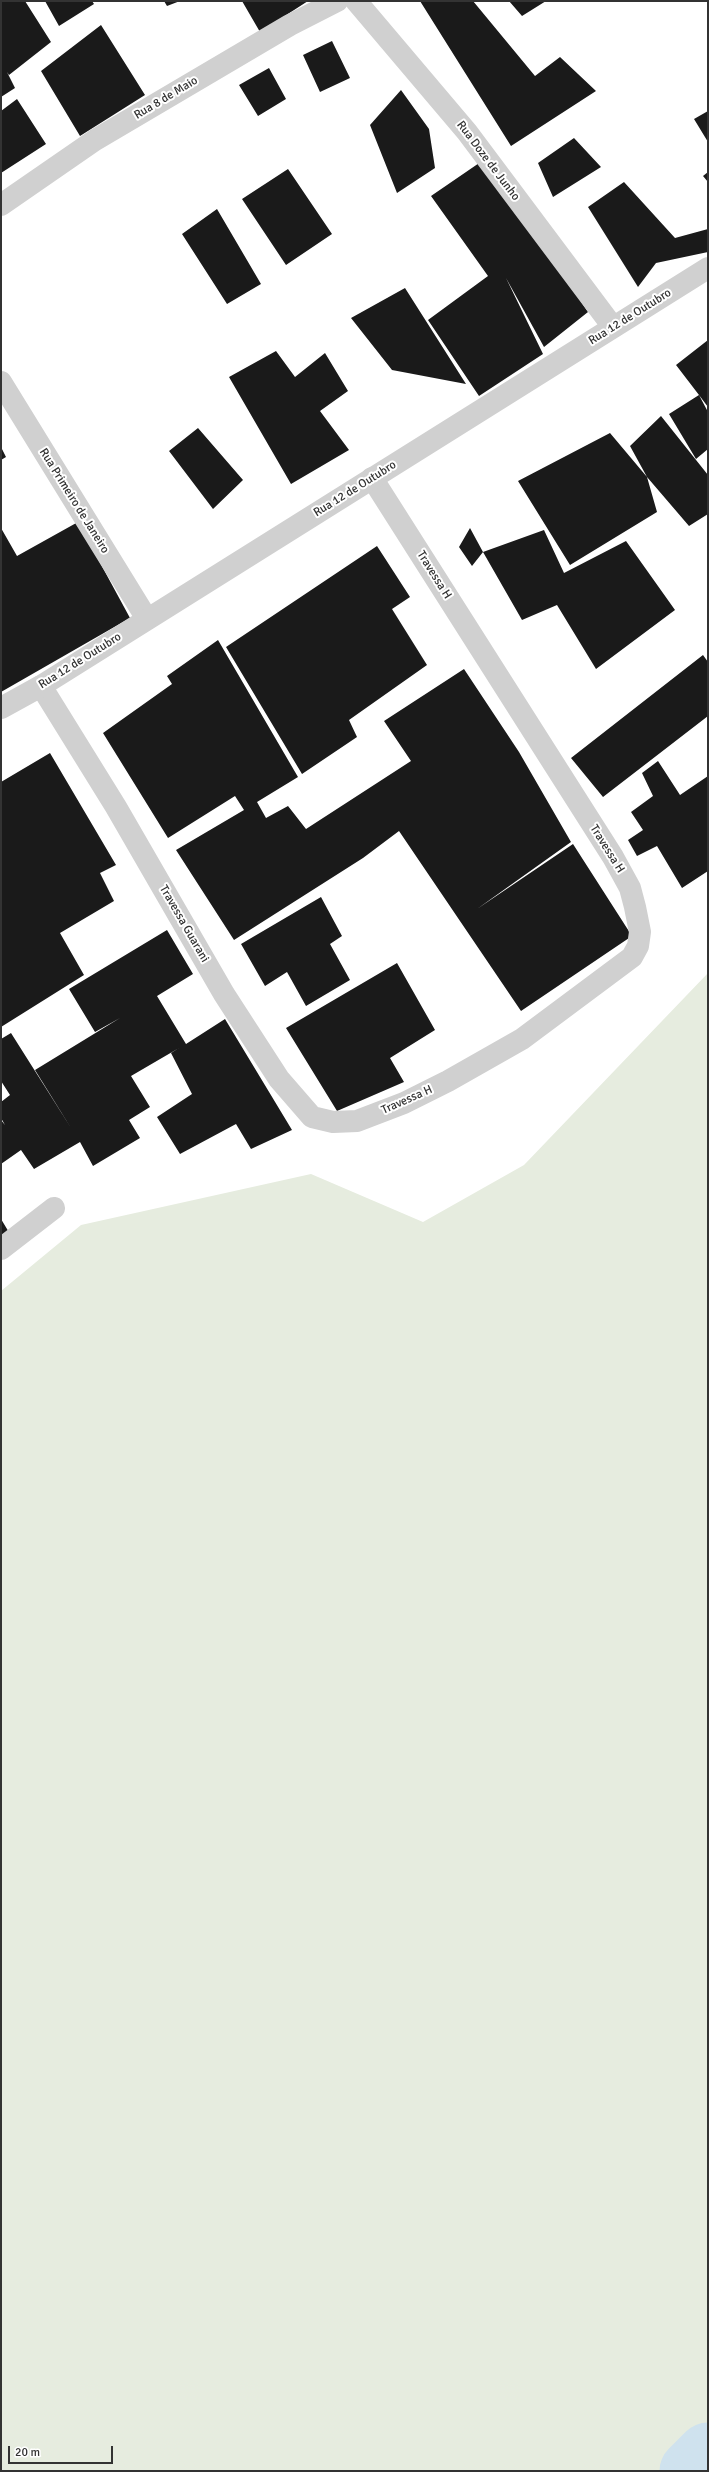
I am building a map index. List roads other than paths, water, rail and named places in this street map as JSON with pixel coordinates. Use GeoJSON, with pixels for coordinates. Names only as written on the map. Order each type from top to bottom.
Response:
{"type":"FeatureCollection","features":[{"type":"Feature","properties":{"kind":"street","name":"Rua 8 de Maio"},"geometry":{"type":"LineString","coordinates":[[1,205],[95,140],[290,24],[336,1]]}},
{"type":"Feature","properties":{"kind":"street","name":"Rua Doze de Junho"},"geometry":{"type":"LineString","coordinates":[[356,1],[467,132],[613,327]]}},
{"type":"Feature","properties":{"kind":"street","name":"Rua 12 de Outubro"},"geometry":{"type":"LineString","coordinates":[[1,708],[41,686],[372,478],[551,368],[613,327],[708,268]]}},
{"type":"Feature","properties":{"kind":"street","name":"Rua Primeiro de Janeiro"},"geometry":{"type":"LineString","coordinates":[[1,382],[147,619]]}},
{"type":"Feature","properties":{"kind":"street","name":"Travessa H"},"geometry":{"type":"LineString","coordinates":[[357,1121],[404,1103],[448,1081],[522,1038],[632,957],[638,946],[640,932],[630,888],[613,857],[372,478]]}},
{"type":"Feature","properties":{"kind":"street","name":"Travessa Guarani"},"geometry":{"type":"LineString","coordinates":[[41,686],[116,807],[224,994],[279,1079],[312,1117],[333,1122],[357,1121]]}},
{"type":"Feature","properties":{"kind":"street"},"geometry":{"type":"LineString","coordinates":[[1,1250],[54,1208]]}},
{"type":"Feature","properties":{"kind":"waterway"},"geometry":{"type":"LineString","coordinates":[[691,2471],[708,2454]]}}]}
